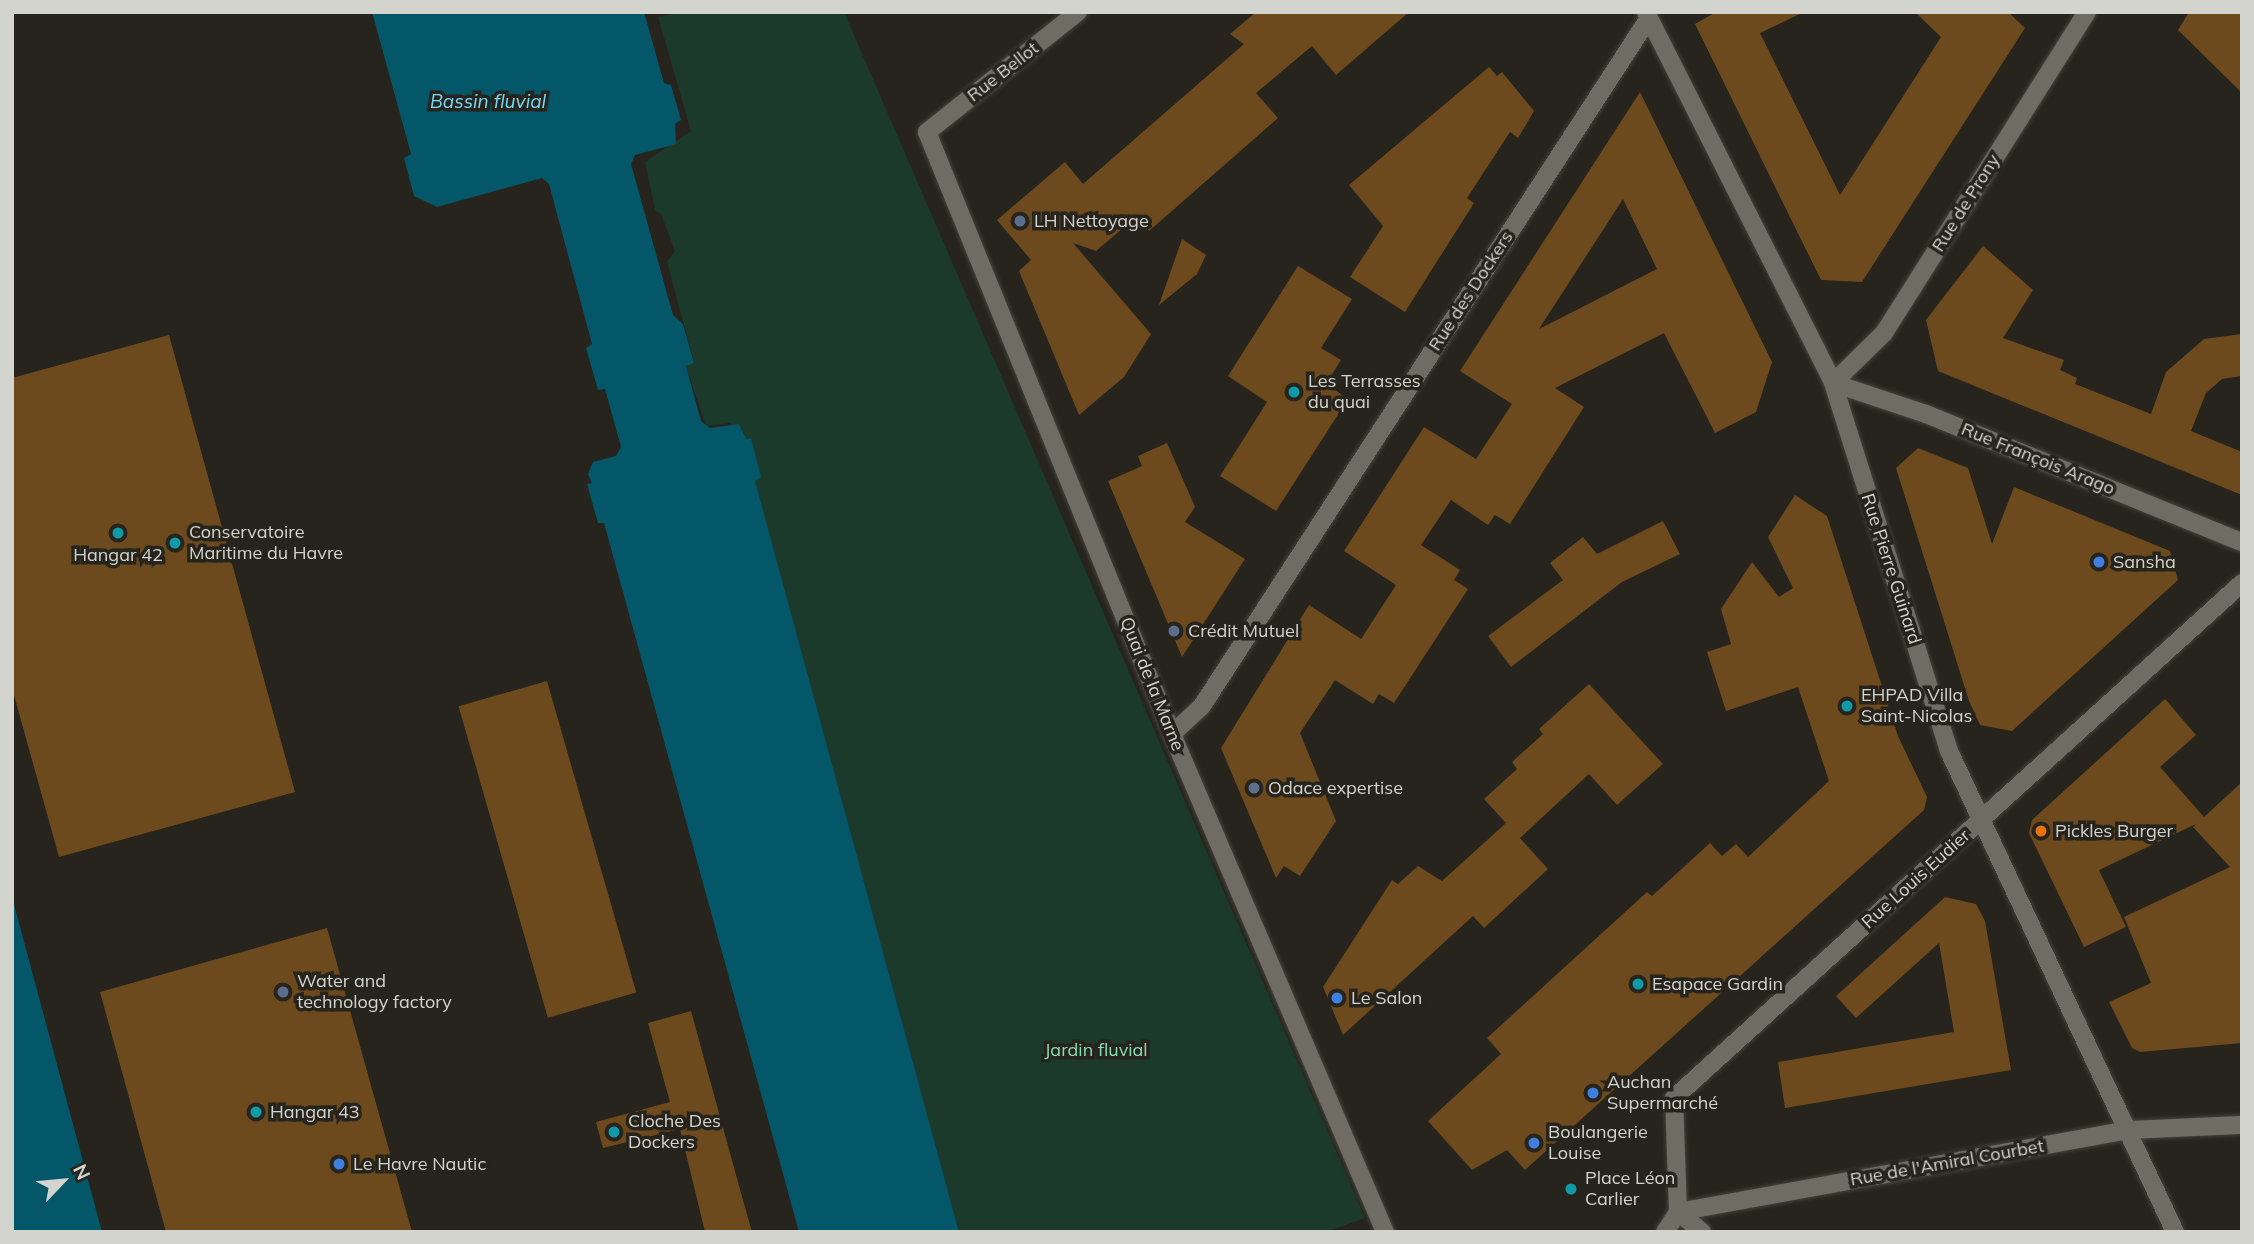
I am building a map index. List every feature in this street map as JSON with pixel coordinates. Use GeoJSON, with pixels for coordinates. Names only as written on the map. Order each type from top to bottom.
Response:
{"type":"FeatureCollection","features":[{"type":"Feature","properties":{"kind":"street","name":"Rue Bellot"},"geometry":{"type":"LineString","coordinates":[[927,132],[1078,12]]}},
{"type":"Feature","properties":{"kind":"street","name":"Rue de Prony"},"geometry":{"type":"LineString","coordinates":[[1833,383],[1884,333],[2087,12]]}},
{"type":"Feature","properties":{"kind":"street","name":"Rue Pierre Guinard"},"geometry":{"type":"LineString","coordinates":[[1648,15],[1833,383],[1949,751],[2175,1232]]}},
{"type":"Feature","properties":{"kind":"street","name":"Rue des Dockers"},"geometry":{"type":"LineString","coordinates":[[1172,734],[1202,706],[1648,15]]}},
{"type":"Feature","properties":{"kind":"street","name":"Quai de la Marne"},"geometry":{"type":"LineString","coordinates":[[927,132],[1172,734],[1385,1232]]}},
{"type":"Feature","properties":{"kind":"street","name":"Rue François Arago"},"geometry":{"type":"LineString","coordinates":[[1833,383],[1926,414],[2242,542]]}},
{"type":"Feature","properties":{"kind":"street","name":"Rue Louis Eudier"},"geometry":{"type":"LineString","coordinates":[[1678,1212],[1674,1098],[2242,583]]}},
{"type":"Feature","properties":{"kind":"street","name":"Rue de l'Amiral Courbet"},"geometry":{"type":"LineString","coordinates":[[1678,1212],[2127,1130],[2242,1125]]}},
{"type":"Feature","properties":{"kind":"street"},"geometry":{"type":"LineString","coordinates":[[1665,1232],[1678,1212],[1702,1232]]}},
{"type":"Feature","properties":{"kind":"green space","name":"Jardin fluvial"},"geometry":{"type":"Polygon","coordinates":[[[678,12],[844,12],[1365,1218],[1326,1232],[959,1232],[754,481],[751,438],[746,439],[730,423],[706,426],[686,366],[694,362],[667,262],[675,251],[661,214],[655,210],[645,162],[691,131],[658,17],[678,12]]]}},
{"type":"Feature","properties":{"kind":"water","name":"Bassin fluvial"},"geometry":{"type":"Polygon","coordinates":[[[372,12],[644,12],[664,83],[671,85],[681,120],[675,124],[676,144],[635,155],[631,164],[673,315],[683,324],[694,363],[686,366],[701,421],[710,428],[739,424],[746,439],[751,438],[761,477],[755,481],[959,1232],[799,1232],[604,523],[598,523],[587,484],[592,483],[588,474],[593,462],[616,456],[621,447],[605,389],[598,390],[586,348],[592,344],[549,184],[542,178],[437,207],[414,196],[404,158],[411,154],[372,12]]]}},
{"type":"Feature","properties":{"kind":"water"},"geometry":{"type":"Polygon","coordinates":[[[12,897],[102,1232],[12,1232],[12,897]]]}},
{"type":"Feature","properties":{"kind":"building"},"geometry":{"type":"Polygon","coordinates":[[[1256,12],[1409,12],[1336,75],[1312,46],[1256,93],[1278,118],[1149,231],[1136,217],[1096,251],[1073,243],[1151,334],[1124,377],[1079,415],[1019,271],[1031,260],[997,220],[1065,162],[1083,184],[1244,44],[1230,34],[1256,12]]]}},
{"type":"Feature","properties":{"kind":"building"},"geometry":{"type":"Polygon","coordinates":[[[1716,12],[1804,12],[1760,33],[1840,195],[1941,37],[1915,12],[2008,12],[2025,28],[1862,282],[1821,280],[1695,24],[1716,12]]]}},
{"type":"Feature","properties":{"kind":"building"},"geometry":{"type":"Polygon","coordinates":[[[2189,12],[2242,12],[2242,93],[2178,30],[2189,12]]]}},
{"type":"Feature","properties":{"kind":"building"},"geometry":{"type":"Polygon","coordinates":[[[1489,67],[1497,76],[1502,72],[1534,111],[1518,138],[1510,132],[1467,198],[1474,203],[1405,312],[1350,277],[1383,226],[1349,185],[1489,67]]]}},
{"type":"Feature","properties":{"kind":"building"},"geometry":{"type":"Polygon","coordinates":[[[1640,92],[1772,362],[1756,412],[1715,433],[1664,333],[1555,388],[1584,407],[1510,524],[1495,515],[1488,525],[1451,500],[1421,545],[1460,570],[1454,580],[1468,589],[1394,703],[1379,694],[1373,704],[1335,680],[1300,733],[1336,821],[1300,876],[1284,866],[1276,878],[1221,748],[1309,605],[1361,639],[1396,585],[1344,551],[1424,427],[1476,459],[1512,404],[1460,371],[1640,92]],[[1623,199],[1539,329],[1657,269],[1623,199]]]}},
{"type":"Feature","properties":{"kind":"building"},"geometry":{"type":"Polygon","coordinates":[[[1182,239],[1206,255],[1197,274],[1159,305],[1182,239]]]}},
{"type":"Feature","properties":{"kind":"building"},"geometry":{"type":"Polygon","coordinates":[[[1983,246],[2033,290],[2003,338],[2064,360],[2060,370],[2077,378],[2075,384],[2151,414],[2166,372],[2204,339],[2242,334],[2242,376],[2222,379],[2206,393],[2191,431],[2242,452],[2242,495],[1938,371],[1926,320],[1983,246]]]}},
{"type":"Feature","properties":{"kind":"building","name":"Les Terrasses du quai"},"geometry":{"type":"Polygon","coordinates":[[[1298,266],[1352,299],[1321,348],[1341,360],[1326,384],[1348,399],[1276,511],[1220,476],[1267,402],[1228,376],[1298,266]]]}},
{"type":"Feature","properties":{"kind":"building","name":"Hangar 42"},"geometry":{"type":"Polygon","coordinates":[[[169,335],[295,792],[59,857],[12,688],[12,378],[169,335]]]}},
{"type":"Feature","properties":{"kind":"building"},"geometry":{"type":"Polygon","coordinates":[[[1167,443],[1195,507],[1185,522],[1245,559],[1182,657],[1108,481],[1142,466],[1138,456],[1167,443]]]}},
{"type":"Feature","properties":{"kind":"building"},"geometry":{"type":"Polygon","coordinates":[[[1918,448],[1968,468],[1992,544],[2014,487],[2170,551],[2178,580],[2012,731],[1980,725],[1969,701],[1896,468],[1918,448]]]}},
{"type":"Feature","properties":{"kind":"building"},"geometry":{"type":"Polygon","coordinates":[[[1795,495],[1827,516],[1898,736],[1927,797],[1924,810],[1525,1170],[1507,1150],[1472,1170],[1428,1121],[1501,1054],[1487,1038],[1647,892],[1652,896],[1710,843],[1722,856],[1736,844],[1748,857],[1829,781],[1798,687],[1726,711],[1707,652],[1731,644],[1721,609],[1752,562],[1779,597],[1793,588],[1768,537],[1795,495]]]}},
{"type":"Feature","properties":{"kind":"building"},"geometry":{"type":"Polygon","coordinates":[[[1663,521],[1680,554],[1622,582],[1511,667],[1488,636],[1563,580],[1550,563],[1583,537],[1597,554],[1663,521]]]}},
{"type":"Feature","properties":{"kind":"building"},"geometry":{"type":"Polygon","coordinates":[[[547,681],[636,992],[548,1018],[459,706],[547,681]]]}},
{"type":"Feature","properties":{"kind":"building"},"geometry":{"type":"Polygon","coordinates":[[[1589,684],[1663,764],[1617,805],[1589,774],[1520,838],[1548,869],[1484,928],[1473,916],[1343,1035],[1323,987],[1392,880],[1398,884],[1418,866],[1442,881],[1506,823],[1484,799],[1517,769],[1512,762],[1543,734],[1539,729],[1589,684]]]}},
{"type":"Feature","properties":{"kind":"building"},"geometry":{"type":"Polygon","coordinates":[[[2165,699],[2196,735],[2160,767],[2204,817],[2242,782],[2242,1043],[2140,1052],[2132,1048],[2109,1002],[2151,983],[2124,917],[2230,867],[2193,827],[2196,824],[2099,870],[2126,927],[2084,947],[2029,833],[2032,820],[2165,699]]]}},
{"type":"Feature","properties":{"kind":"building"},"geometry":{"type":"Polygon","coordinates":[[[1945,897],[1976,904],[1985,921],[2011,1070],[1785,1108],[1778,1062],[1954,1032],[1939,943],[1856,1018],[1836,996],[1945,897]]]}},
{"type":"Feature","properties":{"kind":"building","name":"Hangar 43"},"geometry":{"type":"Polygon","coordinates":[[[327,928],[412,1232],[166,1232],[100,992],[327,928]]]}},
{"type":"Feature","properties":{"kind":"building"},"geometry":{"type":"Polygon","coordinates":[[[691,1011],[752,1232],[705,1232],[680,1129],[603,1148],[596,1122],[670,1102],[648,1023],[691,1011]]]}},
{"type":"Feature","properties":{"kind":"place","name":"LH Nettoyage"},"geometry":{"type":"Point","coordinates":[1020,221]}},
{"type":"Feature","properties":{"kind":"place","name":"Les Terrasses du quai"},"geometry":{"type":"Point","coordinates":[1294,392]}},
{"type":"Feature","properties":{"kind":"place","name":"Hangar 42"},"geometry":{"type":"Point","coordinates":[118,533]}},
{"type":"Feature","properties":{"kind":"place","name":"Conservatoire Maritime du Havre"},"geometry":{"type":"Point","coordinates":[175,543]}},
{"type":"Feature","properties":{"kind":"place","name":"Sansha"},"geometry":{"type":"Point","coordinates":[2099,562]}},
{"type":"Feature","properties":{"kind":"place","name":"Crédit Mutuel"},"geometry":{"type":"Point","coordinates":[1174,631]}},
{"type":"Feature","properties":{"kind":"place","name":"EHPAD Villa Saint-Nicolas"},"geometry":{"type":"Point","coordinates":[1847,706]}},
{"type":"Feature","properties":{"kind":"place","name":"Odace expertise"},"geometry":{"type":"Point","coordinates":[1254,788]}},
{"type":"Feature","properties":{"kind":"place","name":"Pickles Burger"},"geometry":{"type":"Point","coordinates":[2041,831]}},
{"type":"Feature","properties":{"kind":"place","name":"Esapace Gardin"},"geometry":{"type":"Point","coordinates":[1638,984]}},
{"type":"Feature","properties":{"kind":"place","name":"Water and technology factory"},"geometry":{"type":"Point","coordinates":[283,992]}},
{"type":"Feature","properties":{"kind":"place","name":"Le Salon"},"geometry":{"type":"Point","coordinates":[1337,998]}},
{"type":"Feature","properties":{"kind":"place","name":"Auchan Supermarché"},"geometry":{"type":"Point","coordinates":[1593,1093]}},
{"type":"Feature","properties":{"kind":"place","name":"Hangar 43"},"geometry":{"type":"Point","coordinates":[256,1112]}},
{"type":"Feature","properties":{"kind":"place","name":"Cloche Des Dockers"},"geometry":{"type":"Point","coordinates":[614,1132]}},
{"type":"Feature","properties":{"kind":"place","name":"Boulangerie Louise"},"geometry":{"type":"Point","coordinates":[1534,1143]}},
{"type":"Feature","properties":{"kind":"place","name":"Le Havre Nautic"},"geometry":{"type":"Point","coordinates":[339,1164]}},
{"type":"Feature","properties":{"kind":"place","name":"Place Léon Carlier"},"geometry":{"type":"Point","coordinates":[1571,1189]}}]}
